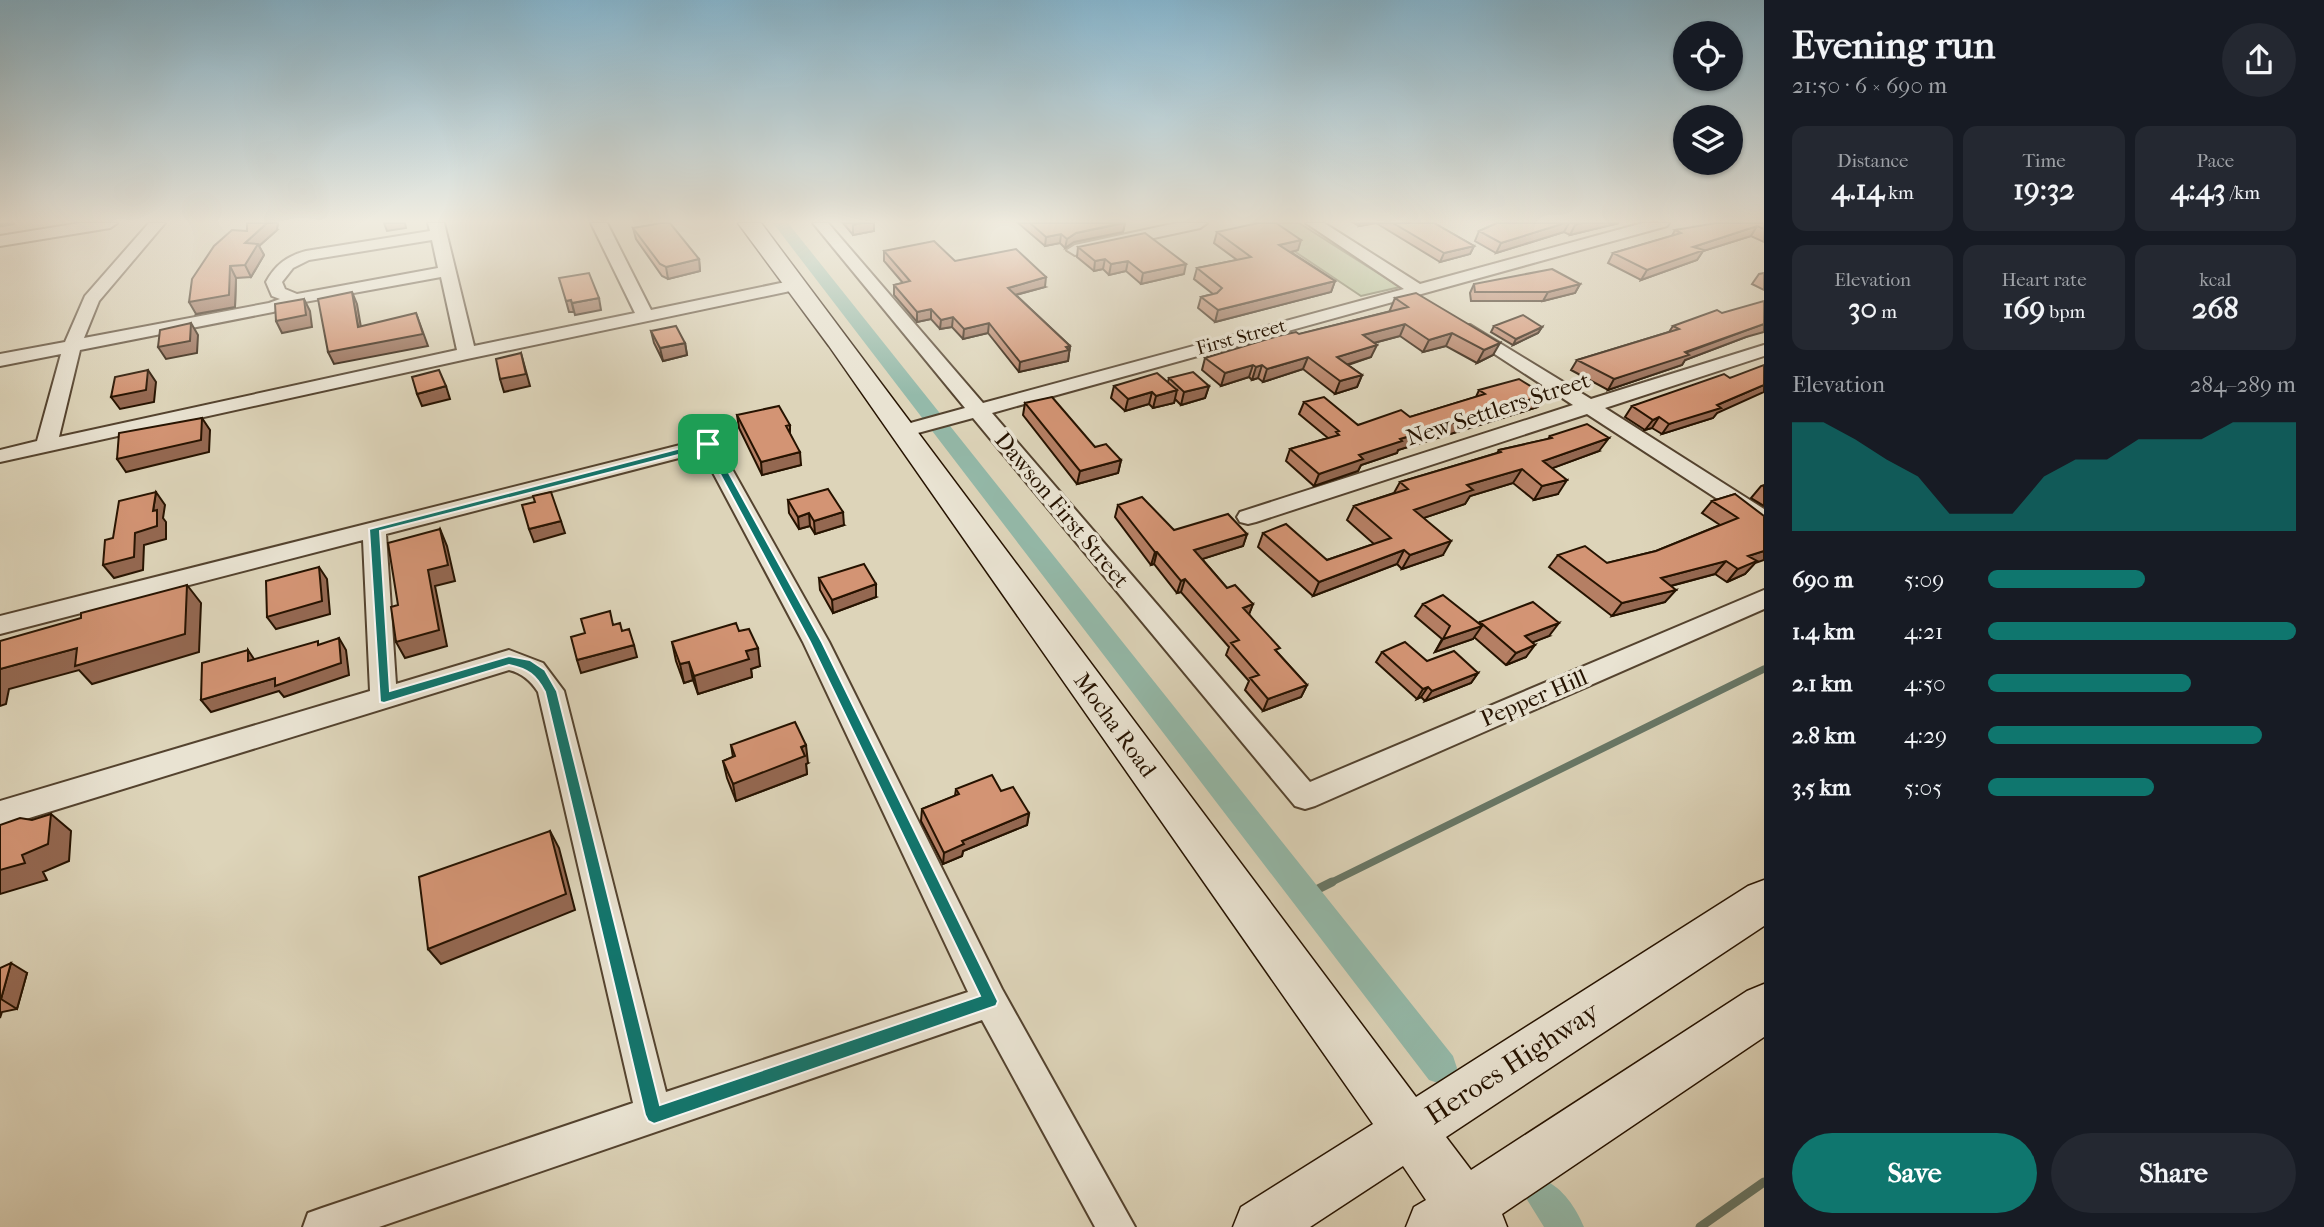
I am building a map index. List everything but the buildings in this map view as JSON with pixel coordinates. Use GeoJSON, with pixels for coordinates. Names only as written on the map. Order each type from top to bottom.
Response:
{"type":"FeatureCollection","features":[{"type":"Feature","properties":{"kind":"street"},"geometry":{"type":"LineString","coordinates":[[46,446],[72,346],[90,300],[107,280]]}},
{"type":"Feature","properties":{"kind":"street"},"geometry":{"type":"LineString","coordinates":[[275,280],[278,292],[295,299]]}},
{"type":"Feature","properties":{"kind":"street"},"geometry":{"type":"LineString","coordinates":[[0,360],[397,280]]}},
{"type":"Feature","properties":{"kind":"street"},"geometry":{"type":"LineString","coordinates":[[450,280],[467,353]]}},
{"type":"Feature","properties":{"kind":"street"},"geometry":{"type":"LineString","coordinates":[[628,280],[646,317]]}},
{"type":"Feature","properties":{"kind":"street","name":"Mocha Road"},"geometry":{"type":"LineString","coordinates":[[791,280],[912,429],[1408,1129],[1459,1220]]}},
{"type":"Feature","properties":{"kind":"street","name":"Dawson First Street"},"geometry":{"type":"LineString","coordinates":[[868,280],[1305,797]]}},
{"type":"Feature","properties":{"kind":"street"},"geometry":{"type":"LineString","coordinates":[[1400,280],[1432,305]]}},
{"type":"Feature","properties":{"kind":"street","name":"First Street"},"geometry":{"type":"LineString","coordinates":[[912,429],[1446,280]]}},
{"type":"Feature","properties":{"kind":"street"},"geometry":{"type":"LineString","coordinates":[[0,456],[467,353],[795,285]]}},
{"type":"Feature","properties":{"kind":"street"},"geometry":{"type":"LineString","coordinates":[[1454,319],[1764,519]]}},
{"type":"Feature","properties":{"kind":"street","name":"New Settlers Street"},"geometry":{"type":"LineString","coordinates":[[1248,517],[1764,350]]}},
{"type":"Feature","properties":{"kind":"street"},"geometry":{"type":"LineString","coordinates":[[0,625],[708,444],[816,642],[990,1001],[1116,1227]]}},
{"type":"Feature","properties":{"kind":"street"},"geometry":{"type":"LineString","coordinates":[[374,529],[384,698]]}},
{"type":"Feature","properties":{"kind":"street","name":"Pepper Hill"},"geometry":{"type":"LineString","coordinates":[[1305,797],[1764,599]]}},
{"type":"Feature","properties":{"kind":"street"},"geometry":{"type":"LineString","coordinates":[[0,814],[509,660],[525,664],[541,673],[551,691],[654,1115]]}},
{"type":"Feature","properties":{"kind":"street","name":"Heroes Highway"},"geometry":{"type":"LineString","coordinates":[[1279,1216],[1408,1129],[1764,901]]}},
{"type":"Feature","properties":{"kind":"street"},"geometry":{"type":"LineString","coordinates":[[322,1227],[990,1001]]}},
{"type":"Feature","properties":{"kind":"street"},"geometry":{"type":"LineString","coordinates":[[1459,1220],[1764,1008]]}},
{"type":"Feature","properties":{"kind":"green space"},"geometry":{"type":"Polygon","coordinates":[[[1337,280],[1389,280],[1400,287],[1361,296],[1337,280]]]}},
{"type":"Feature","properties":{"kind":"waterway"},"geometry":{"type":"LineString","coordinates":[[825,280],[1441,1068]]}},
{"type":"Feature","properties":{"kind":"waterway"},"geometry":{"type":"LineString","coordinates":[[1328,884],[1764,669]]}},
{"type":"Feature","properties":{"kind":"waterway"},"geometry":{"type":"LineString","coordinates":[[1328,884],[1332,882]]}},
{"type":"Feature","properties":{"kind":"waterway"},"geometry":{"type":"LineString","coordinates":[[1306,895],[1328,884]]}},
{"type":"Feature","properties":{"kind":"waterway"},"geometry":{"type":"LineString","coordinates":[[1700,1227],[1764,1182]]}},
{"type":"Feature","properties":{"kind":"waterway"},"geometry":{"type":"LineString","coordinates":[[1544,1198],[1566,1227]]}},
{"type":"Feature","properties":{"kind":"route"},"geometry":{"type":"LineString","coordinates":[[708,444],[816,642],[990,1001],[654,1115],[551,691],[541,673],[525,664],[509,660],[384,698],[374,529],[708,444]]}}]}
